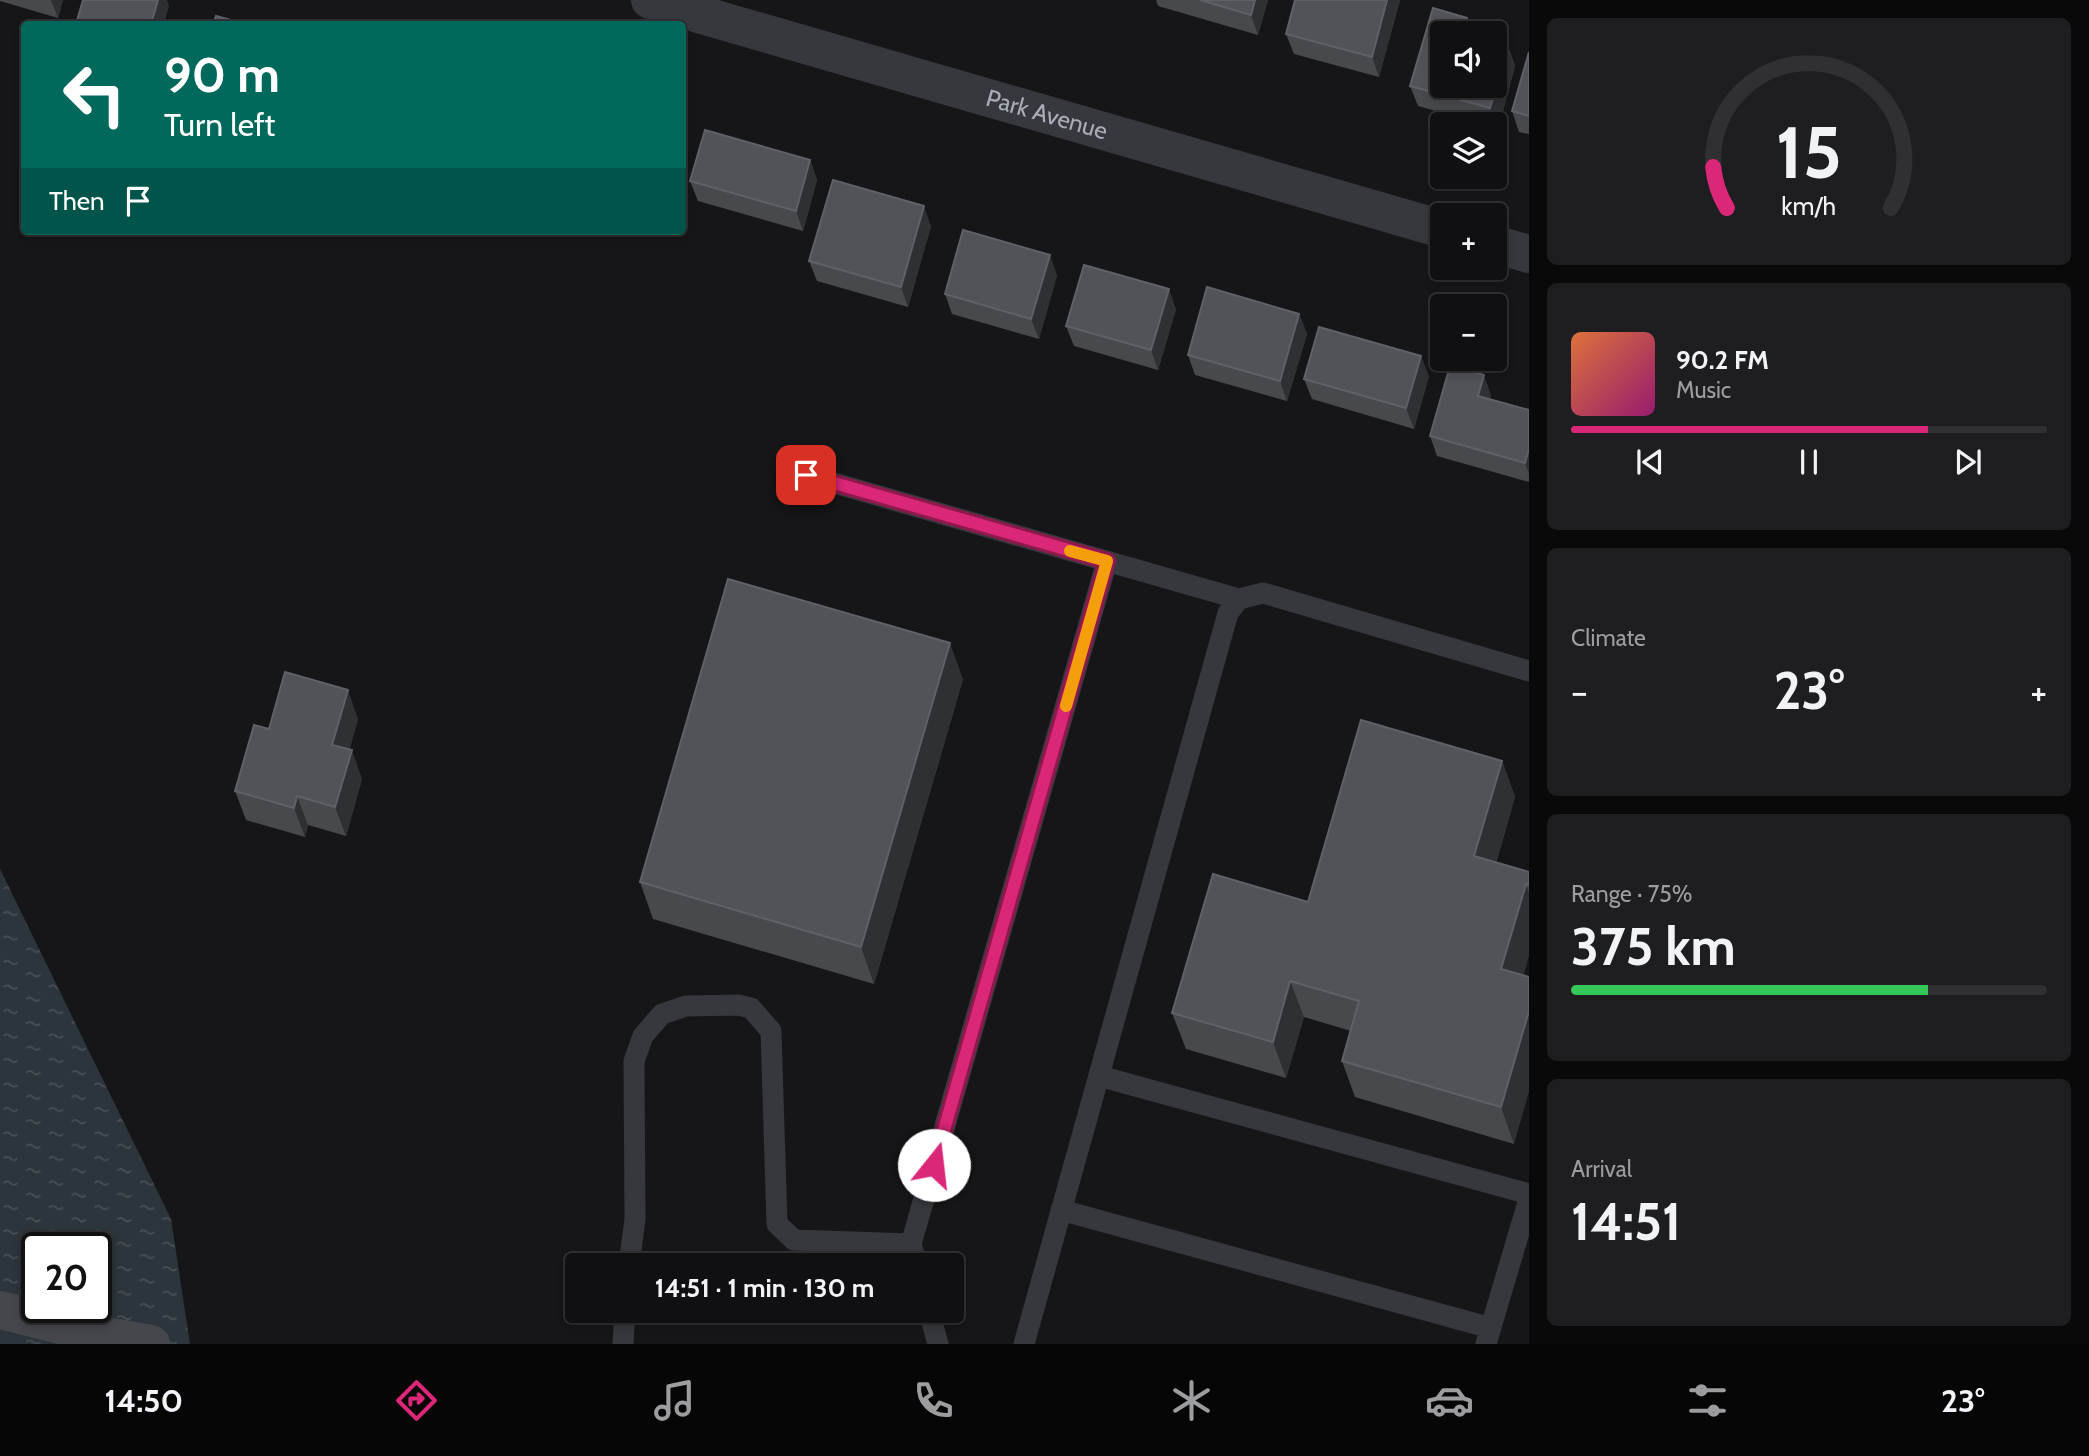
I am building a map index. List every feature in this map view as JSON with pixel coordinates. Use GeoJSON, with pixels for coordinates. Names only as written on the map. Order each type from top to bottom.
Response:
{"type":"FeatureCollection","features":[{"type":"Feature","properties":{"kind":"main road"},"geometry":{"type":"LineString","coordinates":[[0,1310],[100,1335],[151,1344]]}},
{"type":"Feature","properties":{"kind":"street","name":"Park Avenue"},"geometry":{"type":"LineString","coordinates":[[650,0],[1430,226]]}},
{"type":"Feature","properties":{"kind":"street"},"geometry":{"type":"LineString","coordinates":[[1507,248],[1529,254]]}},
{"type":"Feature","properties":{"kind":"lane"},"geometry":{"type":"LineString","coordinates":[[806,475],[1239,599],[1263,593],[1529,671]]}},
{"type":"Feature","properties":{"kind":"lane"},"geometry":{"type":"LineString","coordinates":[[914,1253],[911,1244],[1107,561]]}},
{"type":"Feature","properties":{"kind":"lane"},"geometry":{"type":"LineString","coordinates":[[1024,1344],[1228,613],[1239,599]]}},
{"type":"Feature","properties":{"kind":"lane"},"geometry":{"type":"LineString","coordinates":[[631,1253],[635,1219],[634,1061],[643,1036],[662,1014],[686,1006],[738,1005],[751,1008],[771,1031],[777,1224],[783,1232],[794,1240],[911,1244]]}},
{"type":"Feature","properties":{"kind":"lane"},"geometry":{"type":"LineString","coordinates":[[1061,1210],[1488,1336],[1529,1197],[1099,1076]]}},
{"type":"Feature","properties":{"kind":"lane"},"geometry":{"type":"LineString","coordinates":[[623,1344],[624,1323]]}},
{"type":"Feature","properties":{"kind":"lane"},"geometry":{"type":"LineString","coordinates":[[932,1323],[938,1344]]}},
{"type":"Feature","properties":{"kind":"water"},"geometry":{"type":"Polygon","coordinates":[[[0,869],[171,1219],[190,1344],[0,1344],[0,869]]]}},
{"type":"Feature","properties":{"kind":"building"},"geometry":{"type":"Polygon","coordinates":[[[83,0],[158,0],[152,21],[77,21],[83,0]]]}},
{"type":"Feature","properties":{"kind":"building"},"geometry":{"type":"Polygon","coordinates":[[[1200,0],[1255,0],[1251,15],[1200,0]]]}},
{"type":"Feature","properties":{"kind":"building"},"geometry":{"type":"Polygon","coordinates":[[[1295,0],[1387,0],[1372,57],[1286,34],[1295,0]]]}},
{"type":"Feature","properties":{"kind":"building"},"geometry":{"type":"Polygon","coordinates":[[[1433,8],[1467,18],[1466,21],[1430,21],[1430,92],[1410,86],[1433,8]]]}},
{"type":"Feature","properties":{"kind":"building"},"geometry":{"type":"Polygon","coordinates":[[[216,16],[235,21],[214,21],[216,16]]]}},
{"type":"Feature","properties":{"kind":"building"},"geometry":{"type":"Polygon","coordinates":[[[1529,52],[1529,116],[1512,111],[1529,52]]]}},
{"type":"Feature","properties":{"kind":"building"},"geometry":{"type":"Polygon","coordinates":[[[1454,98],[1493,98],[1490,108],[1454,98]]]}},
{"type":"Feature","properties":{"kind":"building"},"geometry":{"type":"Polygon","coordinates":[[[705,130],[810,160],[796,211],[690,181],[705,130]]]}},
{"type":"Feature","properties":{"kind":"building"},"geometry":{"type":"Polygon","coordinates":[[[833,180],[924,206],[901,287],[809,261],[833,180]]]}},
{"type":"Feature","properties":{"kind":"building"},"geometry":{"type":"Polygon","coordinates":[[[963,230],[1050,255],[1031,319],[945,294],[963,230]]]}},
{"type":"Feature","properties":{"kind":"building"},"geometry":{"type":"Polygon","coordinates":[[[1084,265],[1169,289],[1151,350],[1066,326],[1084,265]]]}},
{"type":"Feature","properties":{"kind":"building"},"geometry":{"type":"Polygon","coordinates":[[[1207,287],[1299,314],[1280,381],[1188,355],[1207,287]]]}},
{"type":"Feature","properties":{"kind":"building"},"geometry":{"type":"Polygon","coordinates":[[[1319,327],[1421,356],[1406,408],[1304,379],[1319,327]]]}},
{"type":"Feature","properties":{"kind":"building"},"geometry":{"type":"Polygon","coordinates":[[[1449,371],[1469,371],[1484,375],[1478,396],[1529,410],[1529,449],[1525,463],[1430,436],[1449,371]]]}},
{"type":"Feature","properties":{"kind":"building"},"geometry":{"type":"Polygon","coordinates":[[[728,579],[950,643],[861,947],[640,882],[728,579]]]}},
{"type":"Feature","properties":{"kind":"building"},"geometry":{"type":"Polygon","coordinates":[[[285,672],[348,690],[332,745],[352,750],[335,807],[297,796],[294,808],[235,791],[254,725],[269,729],[285,672]]]}},
{"type":"Feature","properties":{"kind":"building"},"geometry":{"type":"Polygon","coordinates":[[[1361,720],[1502,761],[1474,856],[1529,872],[1529,885],[1526,884],[1501,969],[1529,977],[1529,1011],[1501,1107],[1342,1061],[1359,1001],[1290,981],[1273,1042],[1172,1013],[1213,874],[1308,902],[1361,720]]]}},
{"type":"Feature","properties":{"kind":"slow traffic"},"geometry":{"type":"LineString","coordinates":[[1066,706],[1107,561],[1070,551]]}},
{"type":"Feature","properties":{"kind":"route"},"geometry":{"type":"LineString","coordinates":[[806,475],[1107,561],[934,1165]]}}]}
